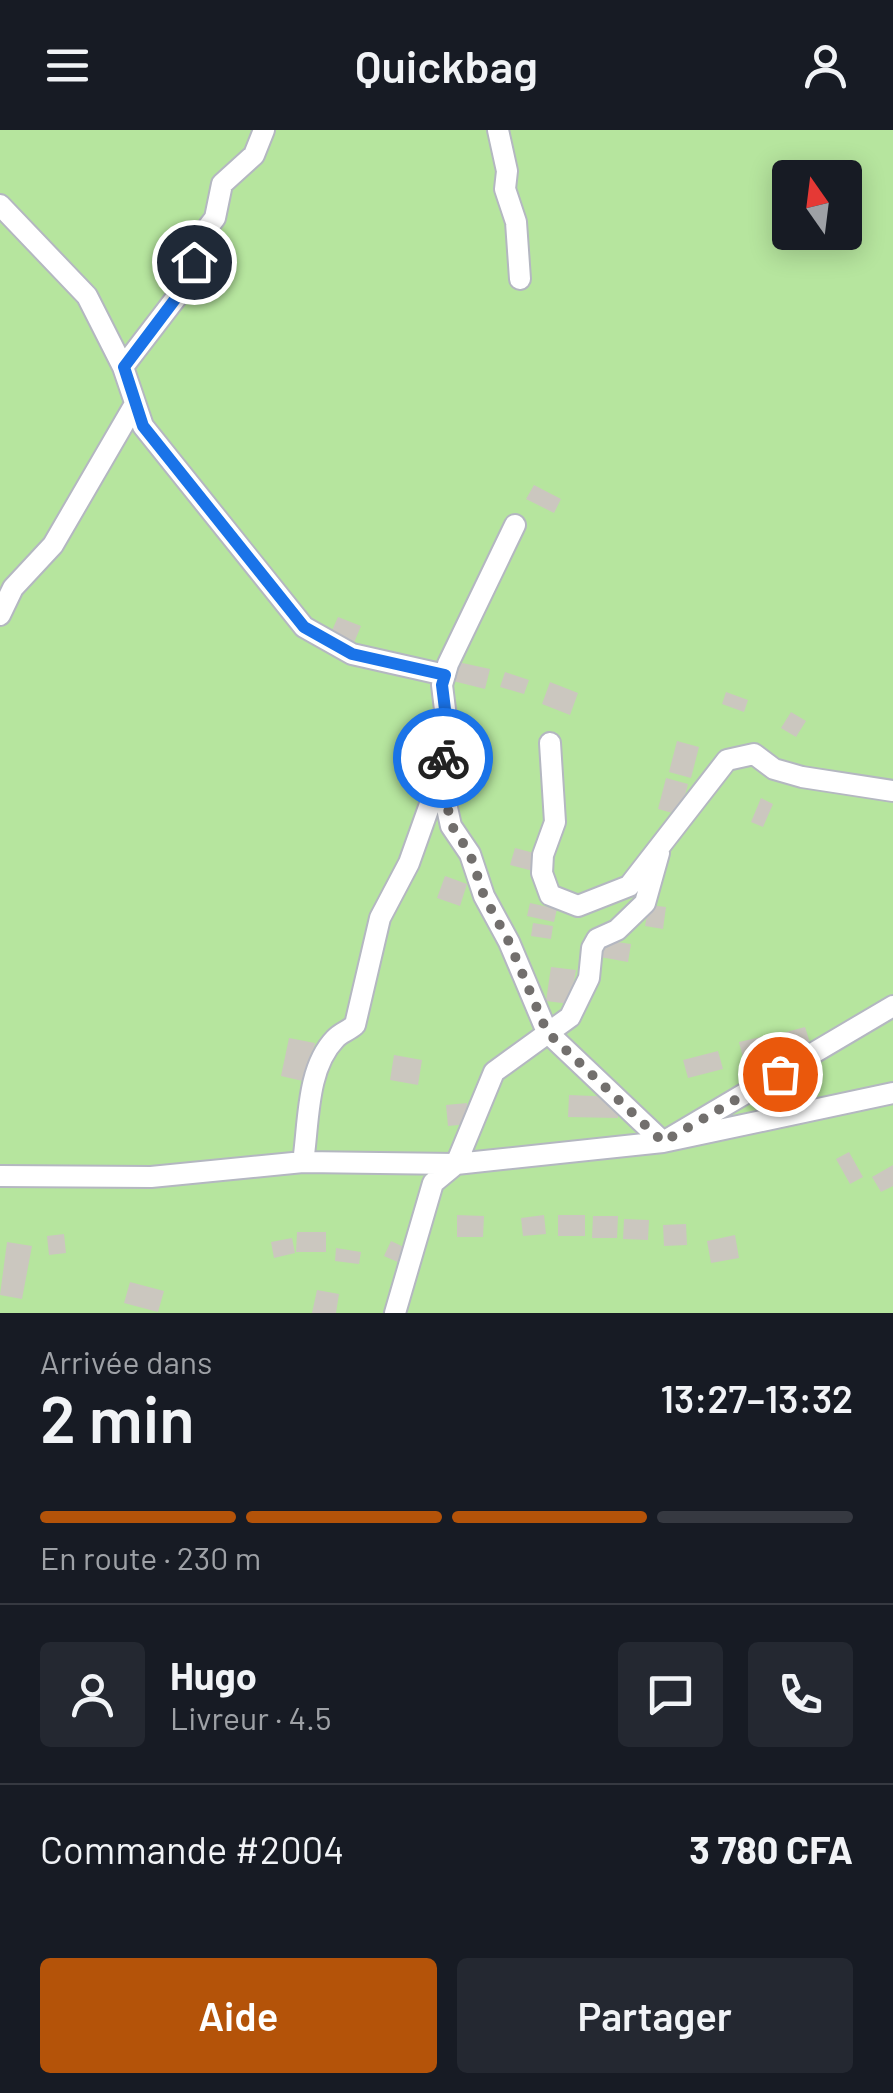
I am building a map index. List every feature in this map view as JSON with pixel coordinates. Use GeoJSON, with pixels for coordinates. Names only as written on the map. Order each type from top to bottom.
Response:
{"type":"FeatureCollection","features":[{"type":"Feature","properties":{"kind":"street"},"geometry":{"type":"LineString","coordinates":[[124,367],[179,294],[194,262],[192,248],[215,218],[222,184],[254,154],[264,130]]}},
{"type":"Feature","properties":{"kind":"street"},"geometry":{"type":"LineString","coordinates":[[498,130],[506,170],[505,189],[516,222],[520,279]]}},
{"type":"Feature","properties":{"kind":"street"},"geometry":{"type":"LineString","coordinates":[[0,205],[87,296],[124,367],[143,426],[304,627],[352,654],[445,675]]}},
{"type":"Feature","properties":{"kind":"street"},"geometry":{"type":"LineString","coordinates":[[0,615],[13,588],[53,545],[134,404]]}},
{"type":"Feature","properties":{"kind":"street"},"geometry":{"type":"LineString","coordinates":[[304,1162],[315,1075],[337,1036],[354,1026],[380,918],[409,863],[440,776],[448,734],[442,685],[445,675],[515,525]]}},
{"type":"Feature","properties":{"kind":"street"},"geometry":{"type":"LineString","coordinates":[[550,743],[555,822],[542,855],[542,873],[550,894],[578,906],[629,886],[726,760],[754,754],[774,770],[893,791]]}},
{"type":"Feature","properties":{"kind":"street"},"geometry":{"type":"LineString","coordinates":[[440,776],[452,826],[470,854],[484,896],[509,942],[547,1032],[663,1142]]}},
{"type":"Feature","properties":{"kind":"street"},"geometry":{"type":"LineString","coordinates":[[396,1313],[433,1183],[456,1164],[494,1072],[570,1017],[590,978],[592,948],[597,939],[617,930],[645,903],[662,842]]}},
{"type":"Feature","properties":{"kind":"street"},"geometry":{"type":"LineString","coordinates":[[663,1142],[893,1006]]}},
{"type":"Feature","properties":{"kind":"street"},"geometry":{"type":"LineString","coordinates":[[0,1176],[151,1177],[304,1162],[456,1164],[663,1142],[893,1093]]}},
{"type":"Feature","properties":{"kind":"green space"},"geometry":{"type":"Polygon","coordinates":[[[0,130],[893,130],[893,1313],[0,1313],[0,130]]]}},
{"type":"Feature","properties":{"kind":"building"},"geometry":{"type":"Polygon","coordinates":[[[534,485],[561,499],[554,513],[526,499],[534,485]]]}},
{"type":"Feature","properties":{"kind":"building"},"geometry":{"type":"Polygon","coordinates":[[[338,617],[361,626],[353,645],[330,635],[338,617]]]}},
{"type":"Feature","properties":{"kind":"building"},"geometry":{"type":"Polygon","coordinates":[[[458,662],[490,669],[485,689],[453,681],[458,662]]]}},
{"type":"Feature","properties":{"kind":"building"},"geometry":{"type":"Polygon","coordinates":[[[505,672],[529,680],[524,694],[500,687],[505,672]]]}},
{"type":"Feature","properties":{"kind":"building"},"geometry":{"type":"Polygon","coordinates":[[[550,682],[578,693],[570,715],[542,704],[550,682]]]}},
{"type":"Feature","properties":{"kind":"building"},"geometry":{"type":"Polygon","coordinates":[[[726,692],[748,700],[744,712],[722,704],[726,692]]]}},
{"type":"Feature","properties":{"kind":"building"},"geometry":{"type":"Polygon","coordinates":[[[791,712],[806,721],[796,737],[781,728],[791,712]]]}},
{"type":"Feature","properties":{"kind":"building"},"geometry":{"type":"Polygon","coordinates":[[[677,741],[699,747],[691,778],[669,772],[677,741]]]}},
{"type":"Feature","properties":{"kind":"building"},"geometry":{"type":"Polygon","coordinates":[[[666,778],[688,784],[680,815],[658,809],[666,778]]]}},
{"type":"Feature","properties":{"kind":"building"},"geometry":{"type":"Polygon","coordinates":[[[761,798],[773,804],[763,827],[751,822],[761,798]]]}},
{"type":"Feature","properties":{"kind":"building"},"geometry":{"type":"Polygon","coordinates":[[[515,848],[538,854],[533,871],[510,865],[515,848]]]}},
{"type":"Feature","properties":{"kind":"building"},"geometry":{"type":"Polygon","coordinates":[[[445,876],[467,884],[460,906],[437,898],[445,876]]]}},
{"type":"Feature","properties":{"kind":"building"},"geometry":{"type":"Polygon","coordinates":[[[530,903],[557,909],[554,922],[527,916],[530,903]]]}},
{"type":"Feature","properties":{"kind":"building"},"geometry":{"type":"Polygon","coordinates":[[[649,905],[666,907],[663,929],[645,926],[649,905]]]}},
{"type":"Feature","properties":{"kind":"building"},"geometry":{"type":"Polygon","coordinates":[[[533,923],[553,926],[551,939],[531,936],[533,923]]]}},
{"type":"Feature","properties":{"kind":"building"},"geometry":{"type":"Polygon","coordinates":[[[603,940],[631,944],[628,962],[600,957],[603,940]]]}},
{"type":"Feature","properties":{"kind":"building"},"geometry":{"type":"Polygon","coordinates":[[[551,967],[576,970],[570,1004],[546,1001],[551,967]]]}},
{"type":"Feature","properties":{"kind":"building"},"geometry":{"type":"Polygon","coordinates":[[[805,1027],[811,1046],[788,1052],[783,1033],[805,1027]]]}},
{"type":"Feature","properties":{"kind":"building"},"geometry":{"type":"Polygon","coordinates":[[[769,1035],[775,1059],[745,1066],[739,1042],[769,1035]]]}},
{"type":"Feature","properties":{"kind":"building"},"geometry":{"type":"Polygon","coordinates":[[[289,1038],[315,1043],[307,1082],[281,1076],[289,1038]]]}},
{"type":"Feature","properties":{"kind":"building"},"geometry":{"type":"Polygon","coordinates":[[[718,1051],[723,1069],[688,1078],[683,1060],[718,1051]]]}},
{"type":"Feature","properties":{"kind":"building"},"geometry":{"type":"Polygon","coordinates":[[[394,1055],[422,1060],[418,1085],[390,1080],[394,1055]]]}},
{"type":"Feature","properties":{"kind":"building"},"geometry":{"type":"Polygon","coordinates":[[[569,1095],[618,1097],[618,1118],[568,1117],[569,1095]]]}},
{"type":"Feature","properties":{"kind":"building"},"geometry":{"type":"Polygon","coordinates":[[[467,1103],[469,1124],[448,1126],[446,1105],[467,1103]]]}},
{"type":"Feature","properties":{"kind":"building"},"geometry":{"type":"Polygon","coordinates":[[[849,1152],[863,1177],[850,1184],[836,1159],[849,1152]]]}},
{"type":"Feature","properties":{"kind":"building"},"geometry":{"type":"Polygon","coordinates":[[[893,1165],[893,1186],[881,1192],[872,1177],[893,1165]]]}},
{"type":"Feature","properties":{"kind":"building"},"geometry":{"type":"Polygon","coordinates":[[[457,1215],[484,1216],[483,1237],[457,1237],[457,1215]]]}},
{"type":"Feature","properties":{"kind":"building"},"geometry":{"type":"Polygon","coordinates":[[[544,1215],[546,1234],[523,1236],[521,1218],[544,1215]]]}},
{"type":"Feature","properties":{"kind":"building"},"geometry":{"type":"Polygon","coordinates":[[[558,1215],[585,1215],[585,1236],[558,1236],[558,1215]]]}},
{"type":"Feature","properties":{"kind":"building"},"geometry":{"type":"Polygon","coordinates":[[[593,1216],[618,1216],[617,1238],[592,1238],[593,1216]]]}},
{"type":"Feature","properties":{"kind":"building"},"geometry":{"type":"Polygon","coordinates":[[[624,1219],[649,1220],[648,1240],[623,1239],[624,1219]]]}},
{"type":"Feature","properties":{"kind":"building"},"geometry":{"type":"Polygon","coordinates":[[[686,1224],[687,1245],[664,1246],[663,1225],[686,1224]]]}},
{"type":"Feature","properties":{"kind":"building"},"geometry":{"type":"Polygon","coordinates":[[[297,1232],[326,1232],[326,1252],[296,1252],[297,1232]]]}},
{"type":"Feature","properties":{"kind":"building"},"geometry":{"type":"Polygon","coordinates":[[[64,1234],[66,1253],[49,1255],[47,1236],[64,1234]]]}},
{"type":"Feature","properties":{"kind":"building"},"geometry":{"type":"Polygon","coordinates":[[[735,1235],[739,1258],[711,1263],[707,1241],[735,1235]]]}},
{"type":"Feature","properties":{"kind":"building"},"geometry":{"type":"Polygon","coordinates":[[[292,1238],[295,1253],[274,1258],[271,1242],[292,1238]]]}},
{"type":"Feature","properties":{"kind":"building"},"geometry":{"type":"Polygon","coordinates":[[[391,1241],[406,1248],[400,1263],[384,1256],[391,1241]]]}},
{"type":"Feature","properties":{"kind":"building"},"geometry":{"type":"Polygon","coordinates":[[[7,1242],[32,1246],[22,1299],[0,1295],[7,1242]]]}},
{"type":"Feature","properties":{"kind":"building"},"geometry":{"type":"Polygon","coordinates":[[[336,1248],[361,1252],[359,1264],[335,1261],[336,1248]]]}},
{"type":"Feature","properties":{"kind":"building"},"geometry":{"type":"Polygon","coordinates":[[[130,1282],[164,1291],[158,1312],[124,1303],[130,1282]]]}},
{"type":"Feature","properties":{"kind":"building"},"geometry":{"type":"Polygon","coordinates":[[[317,1290],[339,1294],[336,1313],[312,1313],[317,1290]]]}},
{"type":"Feature","properties":{"kind":"way so far"},"geometry":{"type":"LineString","coordinates":[[443,758],[440,776],[452,826],[470,854],[484,896],[509,942],[547,1032],[663,1142],[780,1074]]}},
{"type":"Feature","properties":{"kind":"route"},"geometry":{"type":"LineString","coordinates":[[194,262],[179,294],[124,367],[143,426],[304,627],[352,654],[445,675],[442,685],[448,734],[443,758]]}}]}
